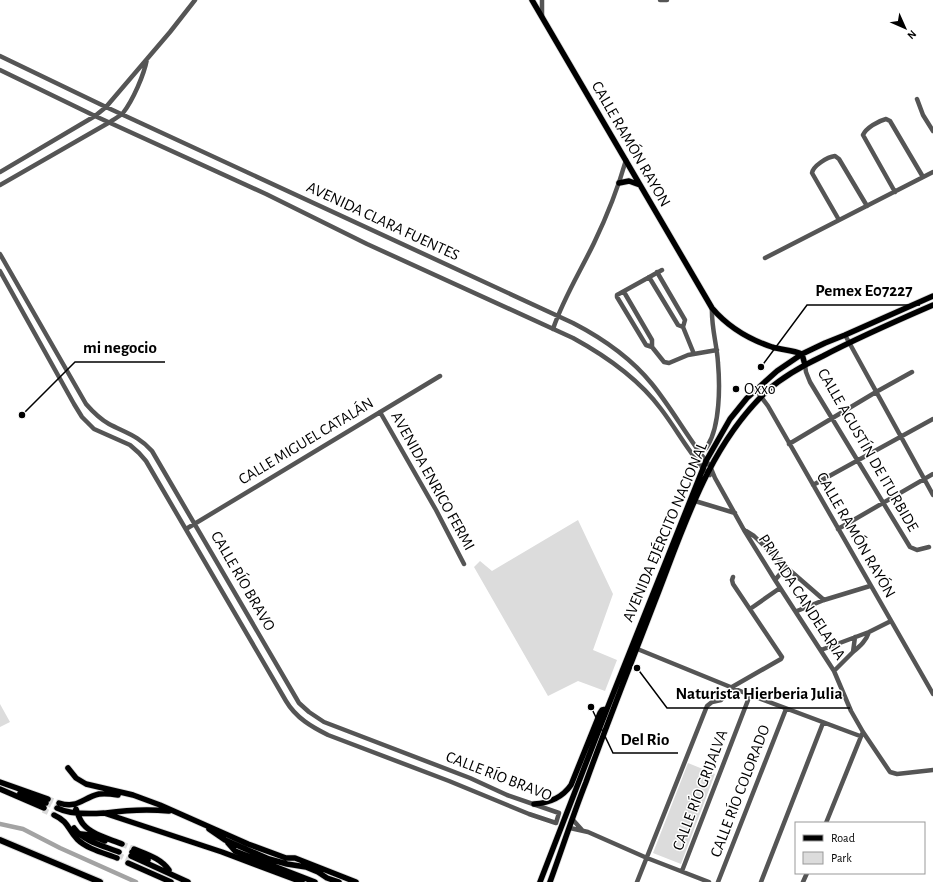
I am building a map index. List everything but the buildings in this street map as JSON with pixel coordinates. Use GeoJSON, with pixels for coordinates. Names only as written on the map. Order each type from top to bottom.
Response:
{"type":"FeatureCollection","features":[{"type":"Feature","properties":{"kind":"highway"},"geometry":{"type":"LineString","coordinates":[[0,840],[100,882]]}},
{"type":"Feature","properties":{"kind":"main road","name":"CALLE RAMÓN RAYON"},"geometry":{"type":"LineString","coordinates":[[532,0],[712,308],[728,324],[750,338],[773,347],[802,354]]}},
{"type":"Feature","properties":{"kind":"main road"},"geometry":{"type":"LineString","coordinates":[[619,183],[629,181],[640,185]]}},
{"type":"Feature","properties":{"kind":"main road","name":"AVENIDA EJÉRCITO NACIONAL"},"geometry":{"type":"LineString","coordinates":[[540,882],[607,709],[695,501],[705,470],[706,460],[730,419],[747,398],[777,371],[802,354],[933,296]]}},
{"type":"Feature","properties":{"kind":"main road","name":"AVENIDA EJÉRCITO NACIONAL"},"geometry":{"type":"LineString","coordinates":[[550,882],[634,647],[705,470],[710,466],[730,433],[747,411],[781,379],[849,342],[933,305]]}},
{"type":"Feature","properties":{"kind":"main road"},"geometry":{"type":"LineString","coordinates":[[802,354],[806,365]]}},
{"type":"Feature","properties":{"kind":"main road"},"geometry":{"type":"LineString","coordinates":[[534,804],[548,803],[555,800],[572,785],[600,713],[602,710],[607,709]]}},
{"type":"Feature","properties":{"kind":"main road"},"geometry":{"type":"LineString","coordinates":[[68,768],[76,778],[86,784],[132,795],[165,807],[248,844],[286,858],[295,858],[356,882]]}},
{"type":"Feature","properties":{"kind":"main road"},"geometry":{"type":"LineString","coordinates":[[570,828],[568,824],[579,792],[583,771]]}},
{"type":"Feature","properties":{"kind":"main road"},"geometry":{"type":"LineString","coordinates":[[0,782],[45,805]]}},
{"type":"Feature","properties":{"kind":"main road"},"geometry":{"type":"LineString","coordinates":[[0,785],[45,805]]}},
{"type":"Feature","properties":{"kind":"main road"},"geometry":{"type":"LineString","coordinates":[[0,789],[45,805]]}},
{"type":"Feature","properties":{"kind":"main road"},"geometry":{"type":"LineString","coordinates":[[0,793],[45,805]]}},
{"type":"Feature","properties":{"kind":"main road"},"geometry":{"type":"LineString","coordinates":[[56,809],[74,805],[101,794],[128,797],[160,807],[165,807]]}},
{"type":"Feature","properties":{"kind":"main road"},"geometry":{"type":"LineString","coordinates":[[74,805],[81,821],[87,828],[119,851]]}},
{"type":"Feature","properties":{"kind":"main road"},"geometry":{"type":"LineString","coordinates":[[56,809],[95,814],[142,809],[174,812]]}},
{"type":"Feature","properties":{"kind":"main road"},"geometry":{"type":"LineString","coordinates":[[56,809],[66,818],[78,836],[119,851]]}},
{"type":"Feature","properties":{"kind":"main road"},"geometry":{"type":"LineString","coordinates":[[104,813],[222,852],[302,882]]}},
{"type":"Feature","properties":{"kind":"main road"},"geometry":{"type":"LineString","coordinates":[[204,825],[225,840],[235,850],[315,882]]}},
{"type":"Feature","properties":{"kind":"main road"},"geometry":{"type":"LineString","coordinates":[[78,836],[90,835],[119,851]]}},
{"type":"Feature","properties":{"kind":"main road"},"geometry":{"type":"LineString","coordinates":[[78,836],[119,851]]}},
{"type":"Feature","properties":{"kind":"main road"},"geometry":{"type":"LineString","coordinates":[[225,840],[269,859],[306,867],[318,872],[329,880],[339,882]]}},
{"type":"Feature","properties":{"kind":"main road"},"geometry":{"type":"LineString","coordinates":[[222,852],[235,850]]}},
{"type":"Feature","properties":{"kind":"main road"},"geometry":{"type":"LineString","coordinates":[[131,856],[160,860],[169,870],[179,875],[185,882]]}},
{"type":"Feature","properties":{"kind":"main road"},"geometry":{"type":"LineString","coordinates":[[131,856],[185,882]]}},
{"type":"Feature","properties":{"kind":"main road"},"geometry":{"type":"LineString","coordinates":[[131,856],[171,882]]}},
{"type":"Feature","properties":{"kind":"street"},"geometry":{"type":"LineString","coordinates":[[0,172],[95,116],[106,107],[170,32],[195,0]]}},
{"type":"Feature","properties":{"kind":"street"},"geometry":{"type":"LineString","coordinates":[[542,0],[542,17]]}},
{"type":"Feature","properties":{"kind":"street"},"geometry":{"type":"LineString","coordinates":[[660,0],[667,0]]}},
{"type":"Feature","properties":{"kind":"street","name":"AVENIDA CLARA FUENTES"},"geometry":{"type":"LineString","coordinates":[[0,56],[106,107],[590,332],[636,367],[651,382],[710,466]]}},
{"type":"Feature","properties":{"kind":"street"},"geometry":{"type":"LineString","coordinates":[[0,185],[122,114],[138,86],[146,68],[147,58]]}},
{"type":"Feature","properties":{"kind":"street","name":"AVENIDA CLARA FUENTES"},"geometry":{"type":"LineString","coordinates":[[0,70],[95,116],[266,194],[367,244],[573,338],[593,349],[631,377],[652,398],[705,470]]}},
{"type":"Feature","properties":{"kind":"street"},"geometry":{"type":"LineString","coordinates":[[917,99],[923,115],[933,132]]}},
{"type":"Feature","properties":{"kind":"street"},"geometry":{"type":"LineString","coordinates":[[895,192],[863,135],[865,131],[881,120],[886,119],[890,121],[923,177]]}},
{"type":"Feature","properties":{"kind":"street"},"geometry":{"type":"LineString","coordinates":[[839,220],[812,173],[814,168],[830,157],[835,156],[839,159],[867,206]]}},
{"type":"Feature","properties":{"kind":"street"},"geometry":{"type":"LineString","coordinates":[[552,329],[594,242],[619,183],[626,160]]}},
{"type":"Feature","properties":{"kind":"street"},"geometry":{"type":"LineString","coordinates":[[765,258],[933,172]]}},
{"type":"Feature","properties":{"kind":"street","name":"CALLE RÍO BRAVO"},"geometry":{"type":"LineString","coordinates":[[0,254],[86,404],[100,418],[109,424],[131,433],[148,447],[155,456],[300,703],[317,718],[333,725],[454,772],[507,795],[559,813],[556,823],[529,814],[485,795],[328,735],[309,725],[289,705],[144,457],[130,445],[94,429],[82,417],[0,271]]}},
{"type":"Feature","properties":{"kind":"street"},"geometry":{"type":"LineString","coordinates":[[662,270],[618,295],[617,298],[646,345],[652,347],[664,362],[667,363],[688,355],[717,350]]}},
{"type":"Feature","properties":{"kind":"street"},"geometry":{"type":"LineString","coordinates":[[657,272],[685,320],[683,327],[694,354]]}},
{"type":"Feature","properties":{"kind":"street"},"geometry":{"type":"LineString","coordinates":[[649,277],[678,325],[683,327]]}},
{"type":"Feature","properties":{"kind":"street"},"geometry":{"type":"LineString","coordinates":[[624,292],[652,340],[652,347]]}},
{"type":"Feature","properties":{"kind":"street"},"geometry":{"type":"LineString","coordinates":[[17,302],[24,298]]}},
{"type":"Feature","properties":{"kind":"street"},"geometry":{"type":"LineString","coordinates":[[695,458],[701,454],[710,443],[716,422],[718,362],[712,308]]}},
{"type":"Feature","properties":{"kind":"street"},"geometry":{"type":"LineString","coordinates":[[845,335],[933,495]]}},
{"type":"Feature","properties":{"kind":"street","name":"CALLE AGUSTÍN DE ITURBIDE"},"geometry":{"type":"LineString","coordinates":[[806,365],[806,372],[810,382],[910,547],[917,550],[929,547]]}},
{"type":"Feature","properties":{"kind":"street"},"geometry":{"type":"LineString","coordinates":[[789,444],[912,372]]}},
{"type":"Feature","properties":{"kind":"street","name":"CALLE MIGUEL CATALÁN"},"geometry":{"type":"LineString","coordinates":[[186,528],[440,376]]}},
{"type":"Feature","properties":{"kind":"street","name":"CALLE RAMÓN RAYÓN"},"geometry":{"type":"LineString","coordinates":[[756,390],[813,485],[933,694]]}},
{"type":"Feature","properties":{"kind":"street","name":"AVENIDA ENRICO FERMI"},"geometry":{"type":"LineString","coordinates":[[380,412],[436,510],[464,564]]}},
{"type":"Feature","properties":{"kind":"street"},"geometry":{"type":"LineString","coordinates":[[813,485],[933,419]]}},
{"type":"Feature","properties":{"kind":"street","name":"PRIVADA CANDELARIA"},"geometry":{"type":"LineString","coordinates":[[710,466],[715,478],[744,530],[834,671],[861,734],[890,772],[897,774],[933,770]]}},
{"type":"Feature","properties":{"kind":"street","name":"PRIVADA CANDELARIA"},"geometry":{"type":"LineString","coordinates":[[705,470],[715,478]]}},
{"type":"Feature","properties":{"kind":"street"},"geometry":{"type":"LineString","coordinates":[[838,529],[933,474]]}},
{"type":"Feature","properties":{"kind":"street"},"geometry":{"type":"LineString","coordinates":[[695,501],[735,513]]}},
{"type":"Feature","properties":{"kind":"street"},"geometry":{"type":"LineString","coordinates":[[744,530],[754,536],[786,567],[824,600]]}},
{"type":"Feature","properties":{"kind":"street"},"geometry":{"type":"LineString","coordinates":[[775,580],[786,567]]}},
{"type":"Feature","properties":{"kind":"street"},"geometry":{"type":"LineString","coordinates":[[637,882],[709,704],[721,700],[732,687],[781,659],[782,657],[733,584],[733,577]]}},
{"type":"Feature","properties":{"kind":"street"},"geometry":{"type":"LineString","coordinates":[[797,612],[824,600],[870,586]]}},
{"type":"Feature","properties":{"kind":"street"},"geometry":{"type":"LineString","coordinates":[[750,609],[780,588]]}},
{"type":"Feature","properties":{"kind":"street"},"geometry":{"type":"LineString","coordinates":[[821,650],[869,632],[891,621]]}},
{"type":"Feature","properties":{"kind":"street"},"geometry":{"type":"LineString","coordinates":[[834,671],[852,652],[861,645],[867,638],[869,632]]}},
{"type":"Feature","properties":{"kind":"street"},"geometry":{"type":"LineString","coordinates":[[852,652],[855,637]]}},
{"type":"Feature","properties":{"kind":"street"},"geometry":{"type":"LineString","coordinates":[[258,653],[265,644]]}},
{"type":"Feature","properties":{"kind":"street"},"geometry":{"type":"LineString","coordinates":[[634,647],[786,709],[823,723],[861,734],[826,822]]}},
{"type":"Feature","properties":{"kind":"street","name":"CALLE RÍO GRIJALVA"},"geometry":{"type":"LineString","coordinates":[[682,872],[750,695]]}},
{"type":"Feature","properties":{"kind":"street","name":"CALLE RÍO COLORADO"},"geometry":{"type":"LineString","coordinates":[[718,882],[786,709]]}},
{"type":"Feature","properties":{"kind":"street"},"geometry":{"type":"LineString","coordinates":[[761,882],[823,723]]}},
{"type":"Feature","properties":{"kind":"street"},"geometry":{"type":"LineString","coordinates":[[449,781],[454,772]]}},
{"type":"Feature","properties":{"kind":"street"},"geometry":{"type":"LineString","coordinates":[[485,795],[488,786]]}},
{"type":"Feature","properties":{"kind":"street"},"geometry":{"type":"LineString","coordinates":[[573,820],[582,830]]}},
{"type":"Feature","properties":{"kind":"street"},"geometry":{"type":"LineString","coordinates":[[570,828],[582,830],[647,858],[709,882]]}},
{"type":"Feature","properties":{"kind":"green space"},"geometry":{"type":"Polygon","coordinates":[[[578,520],[613,594],[593,650],[617,660],[605,691],[578,681],[548,696],[474,567],[480,561],[492,571],[578,520]]]}},
{"type":"Feature","properties":{"kind":"green space"},"geometry":{"type":"Polygon","coordinates":[[[0,704],[10,722],[0,727],[0,704]]]}},
{"type":"Feature","properties":{"kind":"green space"},"geometry":{"type":"Polygon","coordinates":[[[688,763],[715,774],[681,864],[653,853],[688,763]]]}},
{"type":"Feature","properties":{"kind":"waterway"},"geometry":{"type":"LineString","coordinates":[[0,824],[23,829],[60,848],[136,882]]}},
{"type":"Feature","properties":{"kind":"tunnel"},"geometry":{"type":"LineString","coordinates":[[48,799],[59,803]]}},
{"type":"Feature","properties":{"kind":"tunnel"},"geometry":{"type":"LineString","coordinates":[[46,803],[57,808]]}},
{"type":"Feature","properties":{"kind":"tunnel"},"geometry":{"type":"LineString","coordinates":[[43,810],[54,815]]}},
{"type":"Feature","properties":{"kind":"tunnel"},"geometry":{"type":"LineString","coordinates":[[122,844],[134,849]]}},
{"type":"Feature","properties":{"kind":"tunnel"},"geometry":{"type":"LineString","coordinates":[[118,855],[129,860]]}},
{"type":"Feature","properties":{"kind":"place","name":"Pemex E07227"},"geometry":{"type":"Point","coordinates":[761,367]}},
{"type":"Feature","properties":{"kind":"place","name":"Oxxo"},"geometry":{"type":"Point","coordinates":[736,389]}},
{"type":"Feature","properties":{"kind":"place","name":"mi negocio"},"geometry":{"type":"Point","coordinates":[22,415]}},
{"type":"Feature","properties":{"kind":"place","name":"Naturista Hierberia Julia"},"geometry":{"type":"Point","coordinates":[637,668]}},
{"type":"Feature","properties":{"kind":"place","name":"Del Rio"},"geometry":{"type":"Point","coordinates":[591,707]}}]}
